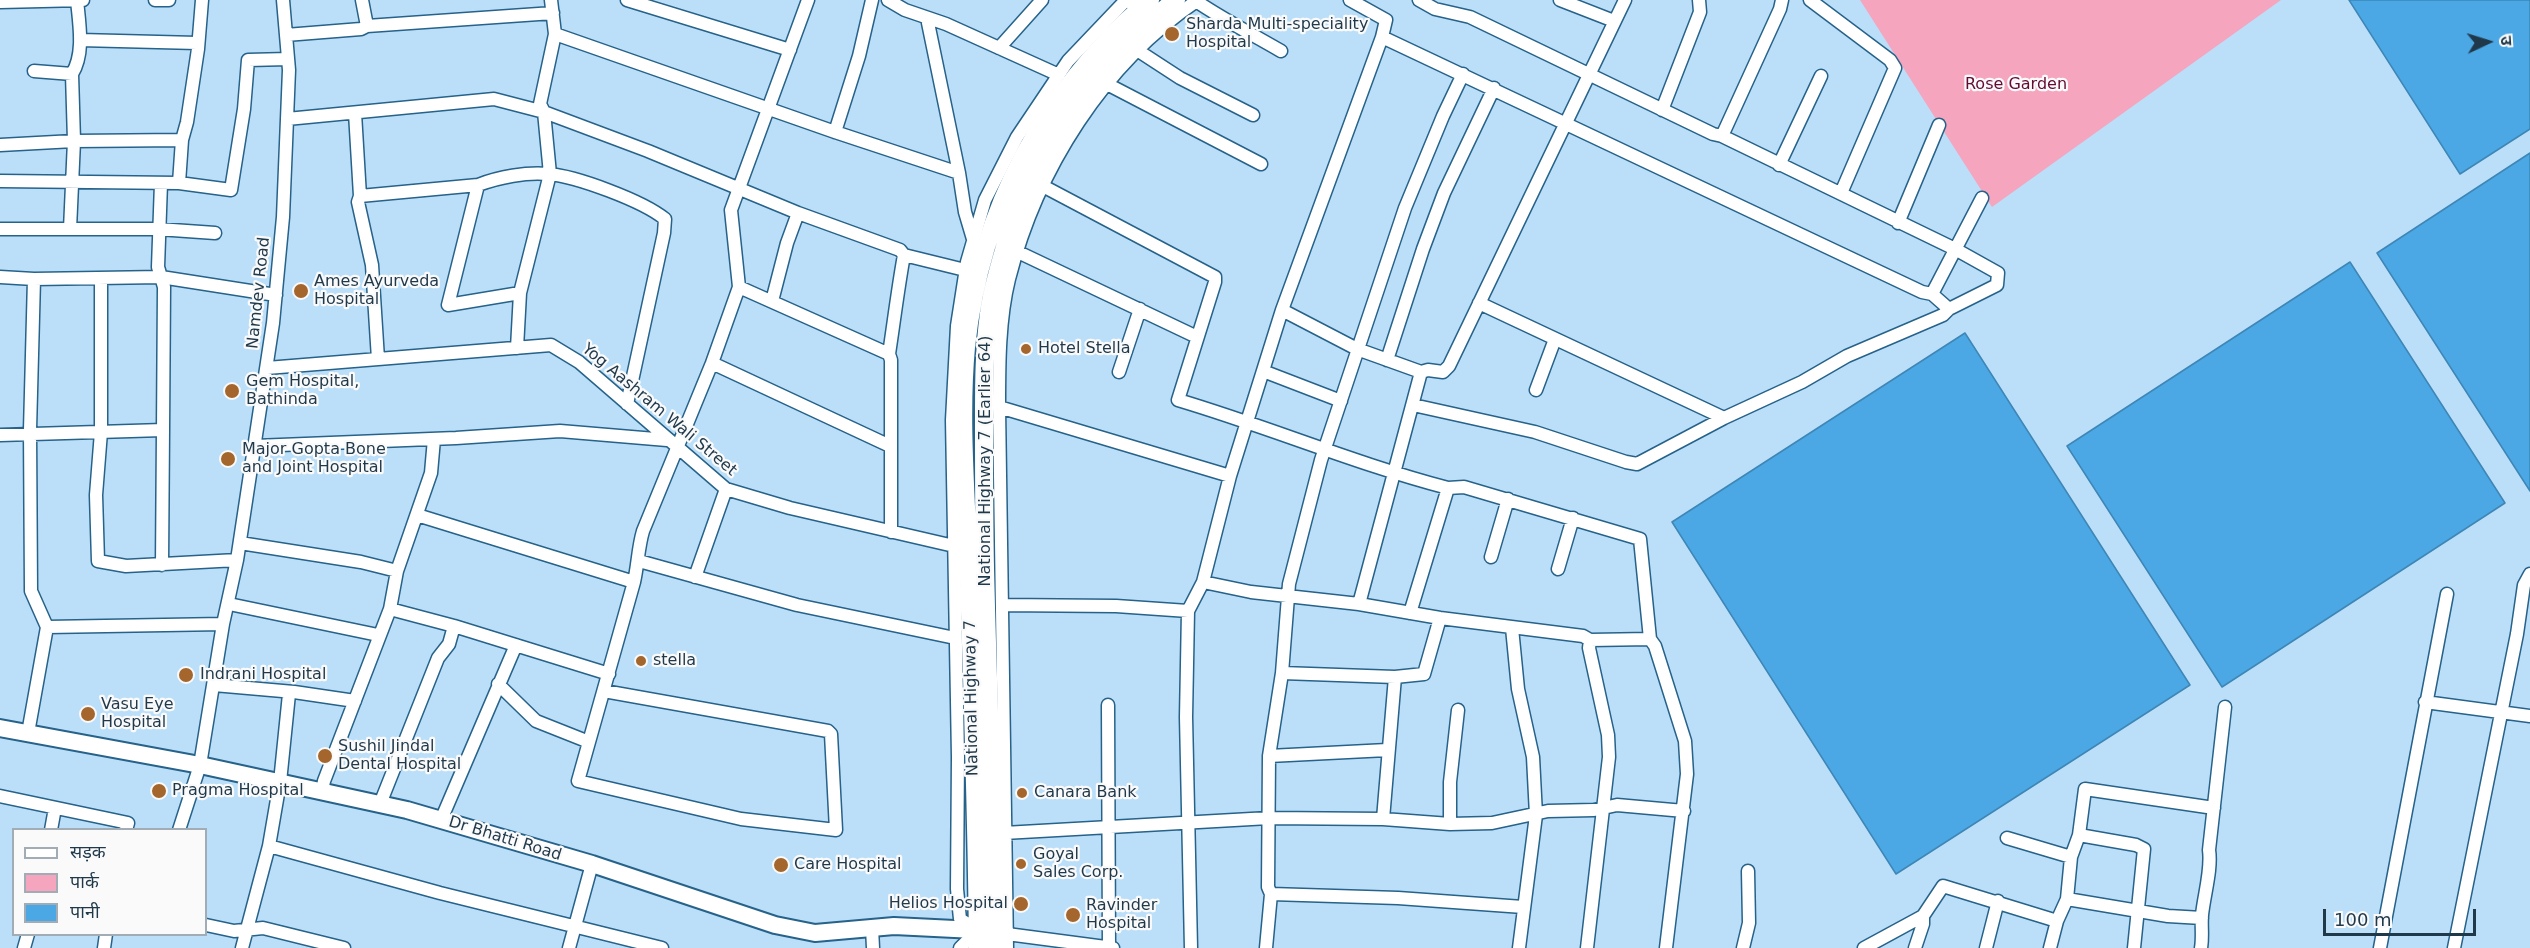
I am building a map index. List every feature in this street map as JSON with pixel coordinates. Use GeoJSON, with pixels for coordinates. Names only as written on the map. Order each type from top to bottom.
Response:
{"type":"FeatureCollection","features":[{"type":"Feature","properties":{"kind":"highway","name":"National Highway 7 (Earlier 64)"},"geometry":{"type":"LineString","coordinates":[[993,940],[984,482],[984,359],[989,313],[999,267],[1018,206],[1042,154],[1064,117],[1089,81],[1147,23],[1176,0]]}},
{"type":"Feature","properties":{"kind":"highway","name":"National Highway 7"},"geometry":{"type":"LineString","coordinates":[[993,940],[965,395],[966,347],[975,280],[995,217],[1016,166],[1065,89],[1086,62],[1144,3]]}},
{"type":"Feature","properties":{"kind":"main road","name":"Dr Bhatti Road"},"geometry":{"type":"LineString","coordinates":[[0,728],[200,765],[380,804],[592,864],[775,925],[815,933],[894,926],[993,940]]}},
{"type":"Feature","properties":{"kind":"street"},"geometry":{"type":"LineString","coordinates":[[70,229],[74,141],[72,74],[76,68],[80,40],[77,0]]}},
{"type":"Feature","properties":{"kind":"street"},"geometry":{"type":"LineString","coordinates":[[0,2],[83,0]]}},
{"type":"Feature","properties":{"kind":"street"},"geometry":{"type":"LineString","coordinates":[[155,0],[169,0]]}},
{"type":"Feature","properties":{"kind":"street"},"geometry":{"type":"LineString","coordinates":[[179,183],[182,140],[198,49],[202,0]]}},
{"type":"Feature","properties":{"kind":"street","name":"Namdev Road"},"geometry":{"type":"LineString","coordinates":[[180,828],[200,765],[223,624],[240,543],[267,368],[283,217],[288,59],[283,0]]}},
{"type":"Feature","properties":{"kind":"street"},"geometry":{"type":"LineString","coordinates":[[362,0],[367,26]]}},
{"type":"Feature","properties":{"kind":"street"},"geometry":{"type":"LineString","coordinates":[[627,0],[790,50]]}},
{"type":"Feature","properties":{"kind":"street"},"geometry":{"type":"LineString","coordinates":[[604,692],[828,731],[831,734],[836,830],[741,819],[578,781],[634,582],[643,531],[712,363],[739,286],[730,216],[738,188],[808,0]]}},
{"type":"Feature","properties":{"kind":"street"},"geometry":{"type":"LineString","coordinates":[[835,132],[859,56],[872,0]]}},
{"type":"Feature","properties":{"kind":"street"},"geometry":{"type":"LineString","coordinates":[[888,0],[1059,75]]}},
{"type":"Feature","properties":{"kind":"street"},"geometry":{"type":"LineString","coordinates":[[999,48],[1042,0]]}},
{"type":"Feature","properties":{"kind":"street"},"geometry":{"type":"LineString","coordinates":[[993,940],[960,920],[958,899],[952,420],[957,327],[965,270],[985,200],[1017,137],[1068,61],[1126,0],[1144,3]]}},
{"type":"Feature","properties":{"kind":"street"},"geometry":{"type":"LineString","coordinates":[[993,940],[1005,832],[999,407],[1002,330],[1009,280],[1018,252],[1041,185],[1064,143],[1107,84],[1137,50],[1197,0],[1236,28],[1281,51]]}},
{"type":"Feature","properties":{"kind":"street"},"geometry":{"type":"LineString","coordinates":[[1413,405],[1535,432],[1637,464],[1724,418],[1802,382],[1847,356],[1943,315],[1949,309],[1997,285],[1998,273],[1955,249],[1847,198],[1841,193],[1590,76],[1446,5],[1419,0]]}},
{"type":"Feature","properties":{"kind":"street"},"geometry":{"type":"LineString","coordinates":[[1560,0],[1614,21]]}},
{"type":"Feature","properties":{"kind":"street"},"geometry":{"type":"LineString","coordinates":[[1282,310],[1358,349],[1421,372],[1428,370],[1443,372],[1449,366],[1625,0]]}},
{"type":"Feature","properties":{"kind":"street"},"geometry":{"type":"LineString","coordinates":[[1662,110],[1700,12],[1699,0]]}},
{"type":"Feature","properties":{"kind":"street"},"geometry":{"type":"LineString","coordinates":[[1722,136],[1780,9],[1782,0]]}},
{"type":"Feature","properties":{"kind":"street"},"geometry":{"type":"LineString","coordinates":[[1810,0],[1890,60],[1895,69],[1841,193]]}},
{"type":"Feature","properties":{"kind":"street"},"geometry":{"type":"LineString","coordinates":[[1191,948],[1186,717],[1188,611],[1203,582],[1230,476],[1282,310],[1382,37],[1386,20],[1355,1]]}},
{"type":"Feature","properties":{"kind":"street"},"geometry":{"type":"LineString","coordinates":[[286,35],[361,29],[367,26],[552,6],[555,34],[540,104],[544,112],[550,174],[520,293],[517,348]]}},
{"type":"Feature","properties":{"kind":"street"},"geometry":{"type":"LineString","coordinates":[[927,18],[965,212],[973,240]]}},
{"type":"Feature","properties":{"kind":"street"},"geometry":{"type":"LineString","coordinates":[[555,34],[959,173]]}},
{"type":"Feature","properties":{"kind":"street"},"geometry":{"type":"LineString","coordinates":[[1382,37],[1922,292],[1932,294],[1949,309]]}},
{"type":"Feature","properties":{"kind":"street"},"geometry":{"type":"LineString","coordinates":[[80,40],[197,43]]}},
{"type":"Feature","properties":{"kind":"street"},"geometry":{"type":"LineString","coordinates":[[1137,50],[1180,78],[1253,115]]}},
{"type":"Feature","properties":{"kind":"street"},"geometry":{"type":"LineString","coordinates":[[0,181],[179,183],[231,190],[249,60],[288,59]]}},
{"type":"Feature","properties":{"kind":"street"},"geometry":{"type":"LineString","coordinates":[[34,71],[72,74]]}},
{"type":"Feature","properties":{"kind":"street"},"geometry":{"type":"LineString","coordinates":[[1266,948],[1271,894],[1268,887],[1269,756],[1282,673],[1289,584],[1325,451],[1405,208],[1463,74]]}},
{"type":"Feature","properties":{"kind":"street"},"geometry":{"type":"LineString","coordinates":[[1779,165],[1821,76]]}},
{"type":"Feature","properties":{"kind":"street"},"geometry":{"type":"LineString","coordinates":[[1107,84],[1261,164]]}},
{"type":"Feature","properties":{"kind":"street"},"geometry":{"type":"LineString","coordinates":[[1388,360],[1423,249],[1444,193],[1494,88]]}},
{"type":"Feature","properties":{"kind":"street"},"geometry":{"type":"LineString","coordinates":[[287,119],[494,99],[544,112],[648,151],[798,213],[900,250],[904,255],[965,270]]}},
{"type":"Feature","properties":{"kind":"street"},"geometry":{"type":"LineString","coordinates":[[355,113],[360,196],[358,202],[372,265],[378,359]]}},
{"type":"Feature","properties":{"kind":"street"},"geometry":{"type":"LineString","coordinates":[[1898,223],[1939,125]]}},
{"type":"Feature","properties":{"kind":"street"},"geometry":{"type":"LineString","coordinates":[[0,146],[74,141],[182,140]]}},
{"type":"Feature","properties":{"kind":"street"},"geometry":{"type":"LineString","coordinates":[[360,196],[478,185],[492,180],[550,174],[606,189],[659,214],[665,219],[664,233],[627,404]]}},
{"type":"Feature","properties":{"kind":"street"},"geometry":{"type":"LineString","coordinates":[[161,183],[158,267],[164,287],[162,565]]}},
{"type":"Feature","properties":{"kind":"street"},"geometry":{"type":"LineString","coordinates":[[478,185],[448,305],[520,293]]}},
{"type":"Feature","properties":{"kind":"street"},"geometry":{"type":"LineString","coordinates":[[1041,185],[1215,277],[1178,400],[1248,421],[1325,451],[1394,474],[1448,488],[1464,487],[1640,539],[1650,639],[1655,646],[1685,741],[1687,774],[1666,948]]}},
{"type":"Feature","properties":{"kind":"street"},"geometry":{"type":"LineString","coordinates":[[1932,294],[1982,198]]}},
{"type":"Feature","properties":{"kind":"street"},"geometry":{"type":"LineString","coordinates":[[772,301],[787,243],[798,213]]}},
{"type":"Feature","properties":{"kind":"street"},"geometry":{"type":"LineString","coordinates":[[0,229],[158,229],[215,233]]}},
{"type":"Feature","properties":{"kind":"street"},"geometry":{"type":"LineString","coordinates":[[1018,252],[1197,337]]}},
{"type":"Feature","properties":{"kind":"street"},"geometry":{"type":"LineString","coordinates":[[891,532],[891,360],[889,354],[896,311],[895,301],[904,255]]}},
{"type":"Feature","properties":{"kind":"street"},"geometry":{"type":"LineString","coordinates":[[0,277],[34,279],[161,277],[276,295]]}},
{"type":"Feature","properties":{"kind":"street"},"geometry":{"type":"LineString","coordinates":[[101,278],[101,432],[96,495],[98,561],[126,566],[237,560]]}},
{"type":"Feature","properties":{"kind":"street"},"geometry":{"type":"LineString","coordinates":[[28,733],[47,627],[31,591],[30,434],[34,279]]}},
{"type":"Feature","properties":{"kind":"street"},"geometry":{"type":"LineString","coordinates":[[739,286],[889,354]]}},
{"type":"Feature","properties":{"kind":"street"},"geometry":{"type":"LineString","coordinates":[[1479,303],[1724,418]]}},
{"type":"Feature","properties":{"kind":"street"},"geometry":{"type":"LineString","coordinates":[[1119,372],[1140,309]]}},
{"type":"Feature","properties":{"kind":"street"},"geometry":{"type":"LineString","coordinates":[[1536,390],[1555,339]]}},
{"type":"Feature","properties":{"kind":"street","name":"Yog Aashram Wali Street"},"geometry":{"type":"LineString","coordinates":[[267,368],[551,345],[579,362],[726,489],[790,508],[954,546]]}},
{"type":"Feature","properties":{"kind":"street"},"geometry":{"type":"LineString","coordinates":[[712,363],[890,446]]}},
{"type":"Feature","properties":{"kind":"street"},"geometry":{"type":"LineString","coordinates":[[1263,371],[1341,401]]}},
{"type":"Feature","properties":{"kind":"street"},"geometry":{"type":"LineString","coordinates":[[1359,604],[1421,372]]}},
{"type":"Feature","properties":{"kind":"street"},"geometry":{"type":"LineString","coordinates":[[999,407],[1230,476]]}},
{"type":"Feature","properties":{"kind":"street"},"geometry":{"type":"LineString","coordinates":[[0,435],[163,430]]}},
{"type":"Feature","properties":{"kind":"street"},"geometry":{"type":"LineString","coordinates":[[255,446],[434,439],[560,431],[667,440]]}},
{"type":"Feature","properties":{"kind":"street"},"geometry":{"type":"LineString","coordinates":[[322,791],[378,635],[390,609],[397,571],[431,473],[434,439]]}},
{"type":"Feature","properties":{"kind":"street"},"geometry":{"type":"LineString","coordinates":[[1410,613],[1448,488]]}},
{"type":"Feature","properties":{"kind":"street"},"geometry":{"type":"LineString","coordinates":[[695,578],[726,489]]}},
{"type":"Feature","properties":{"kind":"street"},"geometry":{"type":"LineString","coordinates":[[1491,557],[1508,499]]}},
{"type":"Feature","properties":{"kind":"street"},"geometry":{"type":"LineString","coordinates":[[417,515],[634,582]]}},
{"type":"Feature","properties":{"kind":"street"},"geometry":{"type":"LineString","coordinates":[[1558,569],[1573,518]]}},
{"type":"Feature","properties":{"kind":"street"},"geometry":{"type":"LineString","coordinates":[[240,543],[361,562],[397,571]]}},
{"type":"Feature","properties":{"kind":"street"},"geometry":{"type":"LineString","coordinates":[[639,561],[797,605],[955,638]]}},
{"type":"Feature","properties":{"kind":"street"},"geometry":{"type":"LineString","coordinates":[[2454,948],[2517,634],[2524,585],[2530,574]]}},
{"type":"Feature","properties":{"kind":"street"},"geometry":{"type":"LineString","coordinates":[[1203,582],[1251,592],[1359,604],[1440,618],[1583,636],[1590,640],[1650,639]]}},
{"type":"Feature","properties":{"kind":"street"},"geometry":{"type":"LineString","coordinates":[[2380,948],[2447,594]]}},
{"type":"Feature","properties":{"kind":"street"},"geometry":{"type":"LineString","coordinates":[[229,604],[378,635]]}},
{"type":"Feature","properties":{"kind":"street"},"geometry":{"type":"LineString","coordinates":[[1002,605],[1116,606],[1188,611]]}},
{"type":"Feature","properties":{"kind":"street"},"geometry":{"type":"LineString","coordinates":[[390,609],[454,626],[609,674]]}},
{"type":"Feature","properties":{"kind":"street"},"geometry":{"type":"LineString","coordinates":[[1282,673],[1395,677],[1424,674],[1440,618]]}},
{"type":"Feature","properties":{"kind":"street"},"geometry":{"type":"LineString","coordinates":[[47,627],[223,624]]}},
{"type":"Feature","properties":{"kind":"street"},"geometry":{"type":"LineString","coordinates":[[380,804],[438,658],[449,644],[454,626]]}},
{"type":"Feature","properties":{"kind":"street"},"geometry":{"type":"LineString","coordinates":[[1512,628],[1518,689],[1533,757],[1536,815],[1519,948]]}},
{"type":"Feature","properties":{"kind":"street"},"geometry":{"type":"LineString","coordinates":[[1587,948],[1609,756],[1608,735],[1589,648],[1590,640]]}},
{"type":"Feature","properties":{"kind":"street"},"geometry":{"type":"LineString","coordinates":[[441,820],[516,645]]}},
{"type":"Feature","properties":{"kind":"street"},"geometry":{"type":"LineString","coordinates":[[1383,819],[1387,750],[1395,677]]}},
{"type":"Feature","properties":{"kind":"street"},"geometry":{"type":"LineString","coordinates":[[498,684],[536,722],[589,742]]}},
{"type":"Feature","properties":{"kind":"street"},"geometry":{"type":"LineString","coordinates":[[214,686],[355,701]]}},
{"type":"Feature","properties":{"kind":"street"},"geometry":{"type":"LineString","coordinates":[[242,948],[269,846],[280,782],[289,694]]}},
{"type":"Feature","properties":{"kind":"street"},"geometry":{"type":"LineString","coordinates":[[2425,702],[2530,716]]}},
{"type":"Feature","properties":{"kind":"street"},"geometry":{"type":"LineString","coordinates":[[1108,705],[1109,948]]}},
{"type":"Feature","properties":{"kind":"street"},"geometry":{"type":"LineString","coordinates":[[2201,948],[2202,918],[2211,861],[2209,850],[2225,707]]}},
{"type":"Feature","properties":{"kind":"street"},"geometry":{"type":"LineString","coordinates":[[1450,824],[1450,782],[1458,710]]}},
{"type":"Feature","properties":{"kind":"street"},"geometry":{"type":"LineString","coordinates":[[1269,756],[1387,750]]}},
{"type":"Feature","properties":{"kind":"street"},"geometry":{"type":"LineString","coordinates":[[2050,948],[2057,921],[2067,898],[2071,857],[2079,835],[2085,789],[2214,808]]}},
{"type":"Feature","properties":{"kind":"street"},"geometry":{"type":"LineString","coordinates":[[0,796],[128,823],[127,828]]}},
{"type":"Feature","properties":{"kind":"street"},"geometry":{"type":"LineString","coordinates":[[1005,832],[1109,829],[1269,818],[1383,819],[1450,824],[1492,823],[1569,810],[1594,810],[1617,805],[1683,811]]}},
{"type":"Feature","properties":{"kind":"street"},"geometry":{"type":"LineString","coordinates":[[51,828],[55,808]]}},
{"type":"Feature","properties":{"kind":"street"},"geometry":{"type":"LineString","coordinates":[[2079,835],[2136,845],[2144,849],[2139,911],[2133,948]]}},
{"type":"Feature","properties":{"kind":"street"},"geometry":{"type":"LineString","coordinates":[[2007,838],[2071,857]]}},
{"type":"Feature","properties":{"kind":"street"},"geometry":{"type":"LineString","coordinates":[[269,846],[440,893],[662,948]]}},
{"type":"Feature","properties":{"kind":"street"},"geometry":{"type":"LineString","coordinates":[[569,948],[592,864]]}},
{"type":"Feature","properties":{"kind":"street"},"geometry":{"type":"LineString","coordinates":[[1743,948],[1749,923],[1748,871]]}},
{"type":"Feature","properties":{"kind":"street"},"geometry":{"type":"LineString","coordinates":[[1915,948],[1923,916],[1943,886],[1998,901],[2057,921]]}},
{"type":"Feature","properties":{"kind":"street"},"geometry":{"type":"LineString","coordinates":[[1271,894],[1398,898],[1523,907]]}},
{"type":"Feature","properties":{"kind":"street"},"geometry":{"type":"LineString","coordinates":[[2067,898],[2168,916],[2202,918]]}},
{"type":"Feature","properties":{"kind":"street"},"geometry":{"type":"LineString","coordinates":[[1986,948],[1998,901]]}},
{"type":"Feature","properties":{"kind":"street"},"geometry":{"type":"LineString","coordinates":[[1864,948],[1923,916]]}},
{"type":"Feature","properties":{"kind":"street"},"geometry":{"type":"LineString","coordinates":[[207,925],[234,931],[263,928],[344,948]]}},
{"type":"Feature","properties":{"kind":"street"},"geometry":{"type":"LineString","coordinates":[[872,928],[873,948]]}},
{"type":"Feature","properties":{"kind":"street"},"geometry":{"type":"LineString","coordinates":[[960,948],[993,940],[1113,948]]}},
{"type":"Feature","properties":{"kind":"green space","name":"Rose Garden"},"geometry":{"type":"Polygon","coordinates":[[[1860,0],[2281,0],[1992,207],[1860,0]]]}},
{"type":"Feature","properties":{"kind":"water"},"geometry":{"type":"Polygon","coordinates":[[[2349,0],[2530,0],[2530,129],[2460,174],[2349,0]]]}},
{"type":"Feature","properties":{"kind":"water"},"geometry":{"type":"Polygon","coordinates":[[[2530,153],[2530,491],[2377,253],[2530,153]]]}},
{"type":"Feature","properties":{"kind":"water"},"geometry":{"type":"Polygon","coordinates":[[[2350,262],[2505,503],[2222,687],[2067,446],[2350,262]]]}},
{"type":"Feature","properties":{"kind":"water"},"geometry":{"type":"Polygon","coordinates":[[[1965,333],[2190,685],[1896,874],[1672,522],[1965,333]]]}},
{"type":"Feature","properties":{"kind":"place","name":"Sharda Multi-speciality Hospital"},"geometry":{"type":"Point","coordinates":[1172,34]}},
{"type":"Feature","properties":{"kind":"place","name":"Ames Ayurveda Hospital"},"geometry":{"type":"Point","coordinates":[301,291]}},
{"type":"Feature","properties":{"kind":"place","name":"Hotel Stella"},"geometry":{"type":"Point","coordinates":[1026,349]}},
{"type":"Feature","properties":{"kind":"place","name":"Gem Hospital, Bathinda"},"geometry":{"type":"Point","coordinates":[232,391]}},
{"type":"Feature","properties":{"kind":"place","name":"Major Gopta Bone and Joint Hospital"},"geometry":{"type":"Point","coordinates":[228,459]}},
{"type":"Feature","properties":{"kind":"place","name":"stella"},"geometry":{"type":"Point","coordinates":[641,661]}},
{"type":"Feature","properties":{"kind":"place","name":"Indrani Hospital"},"geometry":{"type":"Point","coordinates":[186,675]}},
{"type":"Feature","properties":{"kind":"place","name":"Vasu Eye Hospital"},"geometry":{"type":"Point","coordinates":[88,714]}},
{"type":"Feature","properties":{"kind":"place","name":"Sushil Jindal Dental Hospital"},"geometry":{"type":"Point","coordinates":[325,756]}},
{"type":"Feature","properties":{"kind":"place","name":"Pragma Hospital"},"geometry":{"type":"Point","coordinates":[159,791]}},
{"type":"Feature","properties":{"kind":"place","name":"Canara Bank"},"geometry":{"type":"Point","coordinates":[1022,793]}},
{"type":"Feature","properties":{"kind":"place","name":"Goyal Sales Corp."},"geometry":{"type":"Point","coordinates":[1021,864]}},
{"type":"Feature","properties":{"kind":"place","name":"Care Hospital"},"geometry":{"type":"Point","coordinates":[781,865]}},
{"type":"Feature","properties":{"kind":"place","name":"Helios Hospital"},"geometry":{"type":"Point","coordinates":[1021,904]}},
{"type":"Feature","properties":{"kind":"place","name":"Ravinder Hospital"},"geometry":{"type":"Point","coordinates":[1073,915]}}]}
